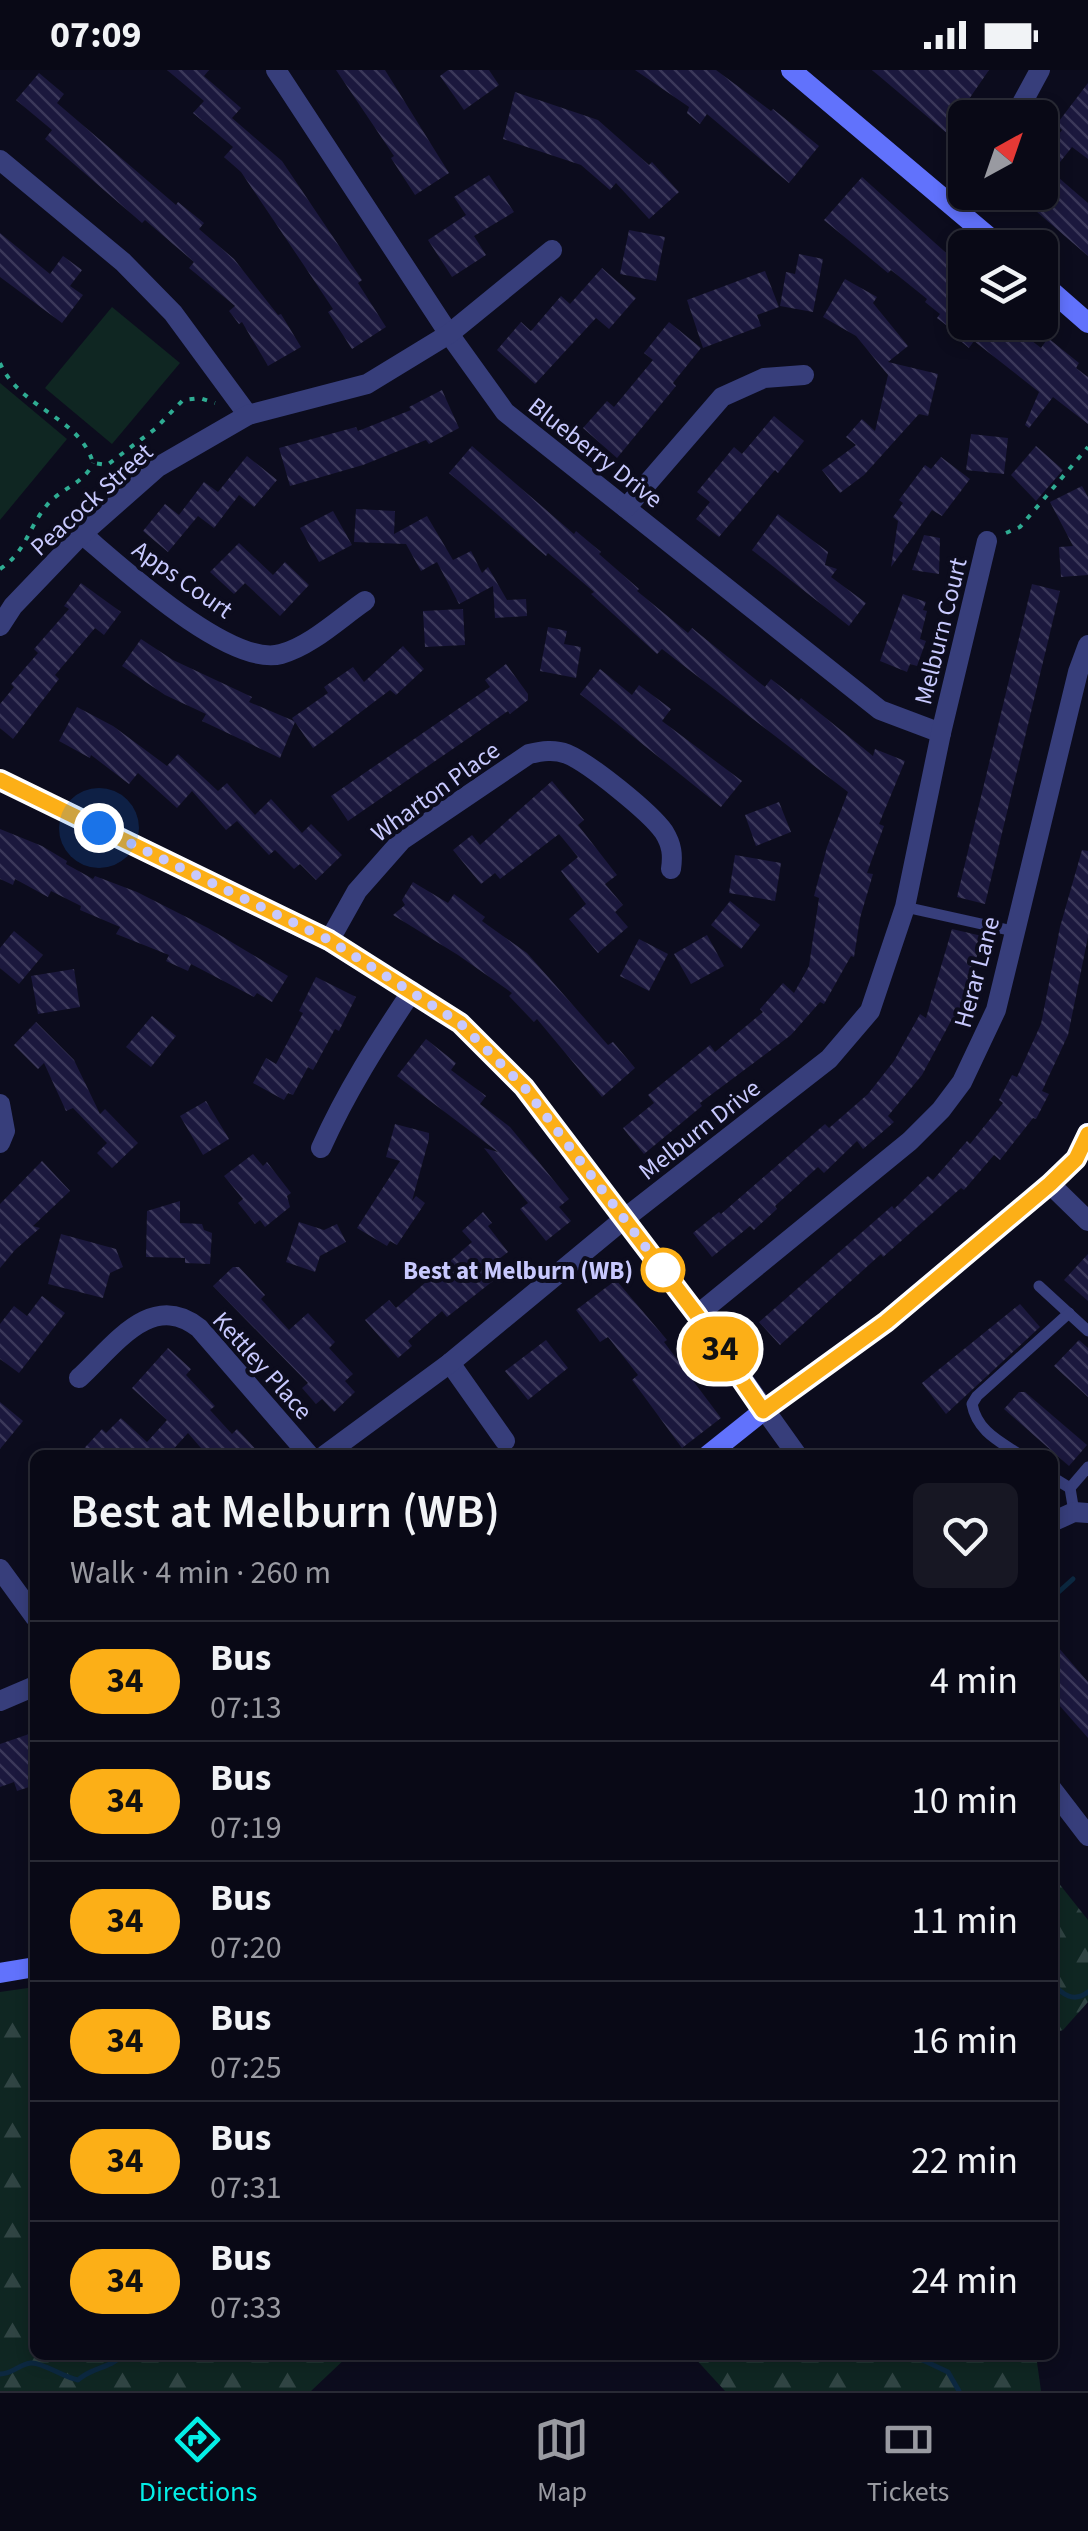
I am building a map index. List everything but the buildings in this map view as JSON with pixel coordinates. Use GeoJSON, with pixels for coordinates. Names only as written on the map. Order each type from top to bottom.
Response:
{"type":"FeatureCollection","features":[{"type":"Feature","properties":{"kind":"main road"},"geometry":{"type":"LineString","coordinates":[[791,70],[948,201]]}},
{"type":"Feature","properties":{"kind":"main road"},"geometry":{"type":"LineString","coordinates":[[958,210],[981,230]]}},
{"type":"Feature","properties":{"kind":"main road"},"geometry":{"type":"LineString","coordinates":[[1058,297],[1088,323]]}},
{"type":"Feature","properties":{"kind":"main road"},"geometry":{"type":"LineString","coordinates":[[714,1450],[886,1322],[1050,1184],[1076,1159],[1088,1134]]}},
{"type":"Feature","properties":{"kind":"main road"},"geometry":{"type":"LineString","coordinates":[[0,1973],[30,1968]]}},
{"type":"Feature","properties":{"kind":"street","name":"Blueberry Drive"},"geometry":{"type":"LineString","coordinates":[[276,70],[449,334],[505,412],[880,710],[941,733]]}},
{"type":"Feature","properties":{"kind":"street"},"geometry":{"type":"LineString","coordinates":[[1024,100],[1040,70]]}},
{"type":"Feature","properties":{"kind":"street"},"geometry":{"type":"LineString","coordinates":[[0,160],[123,262],[173,314],[248,415]]}},
{"type":"Feature","properties":{"kind":"street","name":"Peacock Street"},"geometry":{"type":"LineString","coordinates":[[0,626],[82,534],[158,468],[248,415],[367,384],[449,334],[552,250]]}},
{"type":"Feature","properties":{"kind":"street"},"geometry":{"type":"LineString","coordinates":[[626,508],[722,398],[764,378],[804,375]]}},
{"type":"Feature","properties":{"kind":"street","name":"Apps Court"},"geometry":{"type":"LineString","coordinates":[[82,534],[205,631],[258,655],[278,656],[298,648],[365,600]]}},
{"type":"Feature","properties":{"kind":"street","name":"Melburn Court"},"geometry":{"type":"LineString","coordinates":[[941,733],[988,541]]}},
{"type":"Feature","properties":{"kind":"street","name":"Herar Lane"},"geometry":{"type":"LineString","coordinates":[[697,1315],[910,1142],[941,1110],[980,1049],[996,1010],[1078,672],[1088,645]]}},
{"type":"Feature","properties":{"kind":"street","name":"Melburn Drive"},"geometry":{"type":"LineString","coordinates":[[332,1450],[450,1363],[624,1218],[829,1059],[870,1010],[905,906],[941,733]]}},
{"type":"Feature","properties":{"kind":"street","name":"Wharton Place"},"geometry":{"type":"LineString","coordinates":[[329,940],[357,892],[402,840],[529,754],[548,750],[566,753],[586,764],[652,818],[673,852],[670,869]]}},
{"type":"Feature","properties":{"kind":"street"},"geometry":{"type":"LineString","coordinates":[[0,780],[329,940],[448,1014],[487,1047],[524,1087],[697,1315],[793,1450]]}},
{"type":"Feature","properties":{"kind":"street"},"geometry":{"type":"LineString","coordinates":[[321,1148],[362,1068],[412,990]]}},
{"type":"Feature","properties":{"kind":"street"},"geometry":{"type":"LineString","coordinates":[[0,1104],[5,1130],[0,1143]]}},
{"type":"Feature","properties":{"kind":"street"},"geometry":{"type":"LineString","coordinates":[[1050,1184],[1088,1221]]}},
{"type":"Feature","properties":{"kind":"street","name":"Kettley Place"},"geometry":{"type":"LineString","coordinates":[[79,1378],[153,1315],[184,1316],[199,1328],[305,1450]]}},
{"type":"Feature","properties":{"kind":"street"},"geometry":{"type":"LineString","coordinates":[[450,1363],[505,1441]]}},
{"type":"Feature","properties":{"kind":"street"},"geometry":{"type":"LineString","coordinates":[[0,1569],[30,1610]]}},
{"type":"Feature","properties":{"kind":"street"},"geometry":{"type":"LineString","coordinates":[[0,1701],[30,1688]]}},
{"type":"Feature","properties":{"kind":"street"},"geometry":{"type":"LineString","coordinates":[[1058,1797],[1088,1836]]}},
{"type":"Feature","properties":{"kind":"lane"},"geometry":{"type":"LineString","coordinates":[[905,906],[1013,931]]}},
{"type":"Feature","properties":{"kind":"lane"},"geometry":{"type":"LineString","coordinates":[[1039,1286],[1088,1331]]}},
{"type":"Feature","properties":{"kind":"lane"},"geometry":{"type":"LineString","coordinates":[[1012,1450],[989,1435],[976,1419],[972,1404],[1069,1313]]}},
{"type":"Feature","properties":{"kind":"lane"},"geometry":{"type":"LineString","coordinates":[[1070,1488],[1088,1467]]}},
{"type":"Feature","properties":{"kind":"lane"},"geometry":{"type":"LineString","coordinates":[[1058,1480],[1070,1488],[1081,1512]]}},
{"type":"Feature","properties":{"kind":"path"},"geometry":{"type":"LineString","coordinates":[[0,364],[7,380],[88,445],[93,463],[89,473],[48,504],[26,545],[0,569]]}},
{"type":"Feature","properties":{"kind":"path"},"geometry":{"type":"LineString","coordinates":[[93,463],[106,465],[116,459],[184,400],[200,398],[216,404]]}},
{"type":"Feature","properties":{"kind":"path"},"geometry":{"type":"LineString","coordinates":[[988,541],[1020,527],[1088,447]]}},
{"type":"Feature","properties":{"kind":"green space"},"geometry":{"type":"Polygon","coordinates":[[[112,307],[180,363],[112,444],[45,388],[112,307]]]}},
{"type":"Feature","properties":{"kind":"green space"},"geometry":{"type":"Polygon","coordinates":[[[0,383],[67,439],[0,520],[0,383]]]}},
{"type":"Feature","properties":{"kind":"green space"},"geometry":{"type":"Polygon","coordinates":[[[1058,1882],[1088,1920],[1088,2002],[1058,2032],[1058,1882]]]}},
{"type":"Feature","properties":{"kind":"green space"},"geometry":{"type":"Polygon","coordinates":[[[30,1988],[30,2360],[344,2360],[311,2391],[0,2391],[0,1992],[30,1988]]]}},
{"type":"Feature","properties":{"kind":"green space"},"geometry":{"type":"Polygon","coordinates":[[[697,2360],[1037,2360],[1041,2391],[725,2391],[697,2360]]]}},
{"type":"Feature","properties":{"kind":"waterway"},"geometry":{"type":"LineString","coordinates":[[1058,1593],[1073,1579]]}},
{"type":"Feature","properties":{"kind":"waterway"},"geometry":{"type":"LineString","coordinates":[[1058,1989],[1068,1996],[1088,1992]]}},
{"type":"Feature","properties":{"kind":"waterway"},"geometry":{"type":"LineString","coordinates":[[0,2374],[36,2363],[78,2380],[116,2360]]}},
{"type":"Feature","properties":{"kind":"waterway"},"geometry":{"type":"LineString","coordinates":[[923,2360],[948,2372],[959,2391]]}},
{"type":"Feature","properties":{"kind":"bus line","name":"34"},"geometry":{"type":"LineString","coordinates":[[0,780],[329,940],[460,1023],[524,1087],[697,1315],[763,1411],[886,1322],[1050,1184],[1076,1159],[1088,1134]]}},
{"type":"Feature","properties":{"kind":"place","name":"Best at Melburn (WB)"},"geometry":{"type":"Point","coordinates":[663,1270]}},
{"type":"Feature","properties":{"kind":"route"},"geometry":{"type":"LineString","coordinates":[[99,828],[329,940],[460,1023],[524,1087],[663,1270]]}}]}
